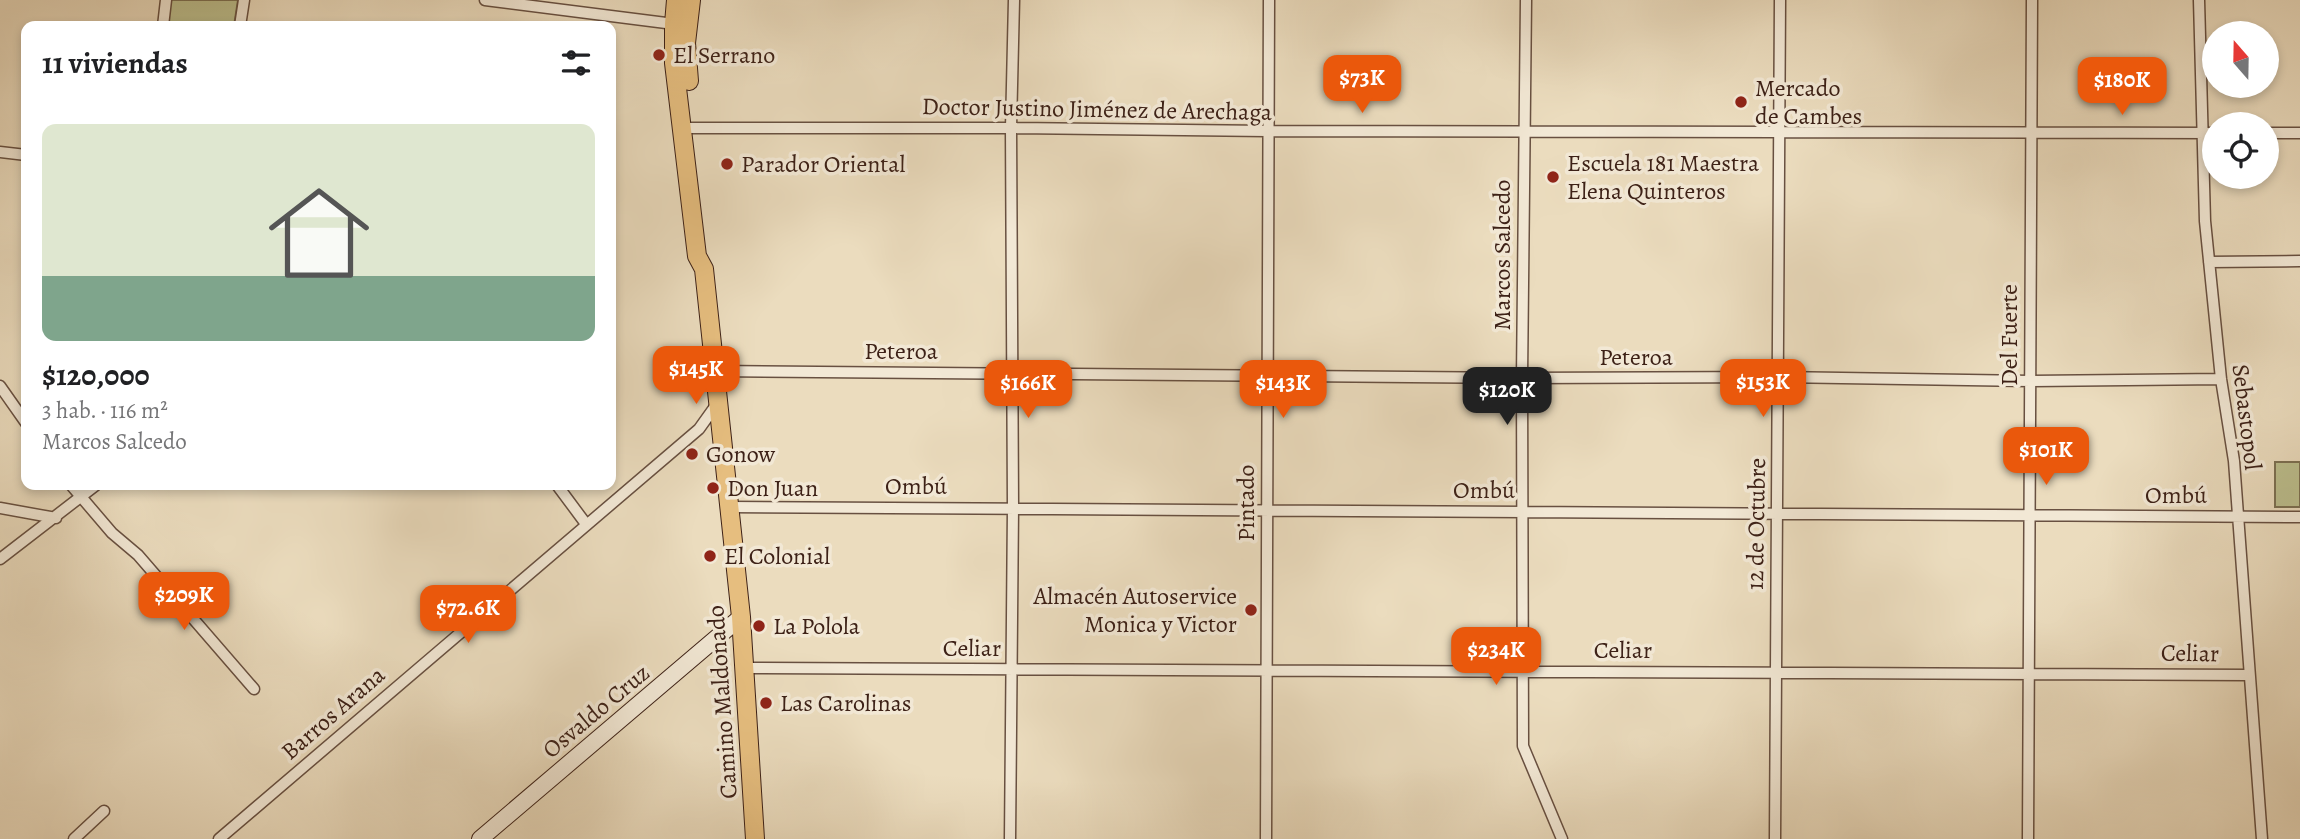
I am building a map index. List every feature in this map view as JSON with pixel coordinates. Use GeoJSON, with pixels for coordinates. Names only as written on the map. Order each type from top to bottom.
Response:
{"type":"FeatureCollection","features":[{"type":"Feature","properties":{"kind":"main road","name":"Camino Maldonado"},"geometry":{"type":"LineString","coordinates":[[676,0],[674,63],[688,127]]}},
{"type":"Feature","properties":{"kind":"main road","name":"Camino Maldonado"},"geometry":{"type":"LineString","coordinates":[[691,0],[686,43],[688,127],[697,256],[704,269],[741,617],[755,839]]}},
{"type":"Feature","properties":{"kind":"street"},"geometry":{"type":"LineString","coordinates":[[164,21],[166,0]]}},
{"type":"Feature","properties":{"kind":"street"},"geometry":{"type":"LineString","coordinates":[[241,21],[244,0]]}},
{"type":"Feature","properties":{"kind":"street"},"geometry":{"type":"LineString","coordinates":[[485,0],[674,24]]}},
{"type":"Feature","properties":{"kind":"street"},"geometry":{"type":"LineString","coordinates":[[1010,839],[1013,0]]}},
{"type":"Feature","properties":{"kind":"street","name":"Pintado"},"geometry":{"type":"LineString","coordinates":[[1266,839],[1269,0]]}},
{"type":"Feature","properties":{"kind":"street","name":"Marcos Salcedo"},"geometry":{"type":"LineString","coordinates":[[1526,0],[1522,747],[1562,839]]}},
{"type":"Feature","properties":{"kind":"street","name":"12 de Octubre"},"geometry":{"type":"LineString","coordinates":[[1775,839],[1780,0]]}},
{"type":"Feature","properties":{"kind":"street","name":"Del Fuerte"},"geometry":{"type":"LineString","coordinates":[[2028,839],[2032,0]]}},
{"type":"Feature","properties":{"kind":"street","name":"Sebastopol"},"geometry":{"type":"LineString","coordinates":[[2199,0],[2201,133],[2208,262],[2221,379],[2234,461],[2236,517],[2262,839]]}},
{"type":"Feature","properties":{"kind":"street","name":"Doctor Justino Jiménez de Arechaga"},"geometry":{"type":"LineString","coordinates":[[688,127],[2201,133]]}},
{"type":"Feature","properties":{"kind":"street"},"geometry":{"type":"LineString","coordinates":[[2279,133],[2300,133]]}},
{"type":"Feature","properties":{"kind":"street"},"geometry":{"type":"LineString","coordinates":[[0,152],[21,154]]}},
{"type":"Feature","properties":{"kind":"street"},"geometry":{"type":"LineString","coordinates":[[2208,262],[2300,261]]}},
{"type":"Feature","properties":{"kind":"street","name":"Peteroa"},"geometry":{"type":"LineString","coordinates":[[715,371],[2030,381],[2221,379]]}},
{"type":"Feature","properties":{"kind":"street"},"geometry":{"type":"LineString","coordinates":[[0,386],[21,416]]}},
{"type":"Feature","properties":{"kind":"street","name":"Barros Arana"},"geometry":{"type":"LineString","coordinates":[[219,839],[699,429],[719,401]]}},
{"type":"Feature","properties":{"kind":"street"},"geometry":{"type":"LineString","coordinates":[[699,429],[714,430],[723,439]]}},
{"type":"Feature","properties":{"kind":"street"},"geometry":{"type":"LineString","coordinates":[[74,490],[112,533],[138,555],[254,689]]}},
{"type":"Feature","properties":{"kind":"street"},"geometry":{"type":"LineString","coordinates":[[0,559],[90,490]]}},
{"type":"Feature","properties":{"kind":"street"},"geometry":{"type":"LineString","coordinates":[[561,490],[586,524]]}},
{"type":"Feature","properties":{"kind":"street","name":"Ombú"},"geometry":{"type":"LineString","coordinates":[[730,507],[2300,517]]}},
{"type":"Feature","properties":{"kind":"street"},"geometry":{"type":"LineString","coordinates":[[0,509],[56,517]]}},
{"type":"Feature","properties":{"kind":"street","name":"Osvaldo Cruz"},"geometry":{"type":"LineString","coordinates":[[480,839],[741,617]]}},
{"type":"Feature","properties":{"kind":"street","name":"Celiar"},"geometry":{"type":"LineString","coordinates":[[745,668],[2248,675]]}},
{"type":"Feature","properties":{"kind":"street"},"geometry":{"type":"LineString","coordinates":[[74,839],[104,811]]}},
{"type":"Feature","properties":{"kind":"green space"},"geometry":{"type":"Polygon","coordinates":[[[170,0],[238,0],[235,21],[168,21],[170,0]]]}},
{"type":"Feature","properties":{"kind":"green space"},"geometry":{"type":"Polygon","coordinates":[[[2275,462],[2300,462],[2300,507],[2275,507],[2275,462]]]}},
{"type":"Feature","properties":{"kind":"place","name":"El Serrano"},"geometry":{"type":"Point","coordinates":[659,55]}},
{"type":"Feature","properties":{"kind":"place","name":"Mercado de Cambes"},"geometry":{"type":"Point","coordinates":[1741,102]}},
{"type":"Feature","properties":{"kind":"place","name":"Parador Oriental"},"geometry":{"type":"Point","coordinates":[727,164]}},
{"type":"Feature","properties":{"kind":"place","name":"Escuela 181 Maestra Elena Quinteros"},"geometry":{"type":"Point","coordinates":[1553,177]}},
{"type":"Feature","properties":{"kind":"place","name":"Gonow"},"geometry":{"type":"Point","coordinates":[692,454]}},
{"type":"Feature","properties":{"kind":"place","name":"Don Juan"},"geometry":{"type":"Point","coordinates":[713,488]}},
{"type":"Feature","properties":{"kind":"place","name":"El Colonial"},"geometry":{"type":"Point","coordinates":[710,556]}},
{"type":"Feature","properties":{"kind":"place","name":"Almacén Autoservice Monica y Victor"},"geometry":{"type":"Point","coordinates":[1251,610]}},
{"type":"Feature","properties":{"kind":"place","name":"La Polola"},"geometry":{"type":"Point","coordinates":[759,626]}},
{"type":"Feature","properties":{"kind":"place","name":"Las Carolinas"},"geometry":{"type":"Point","coordinates":[766,703]}}]}
